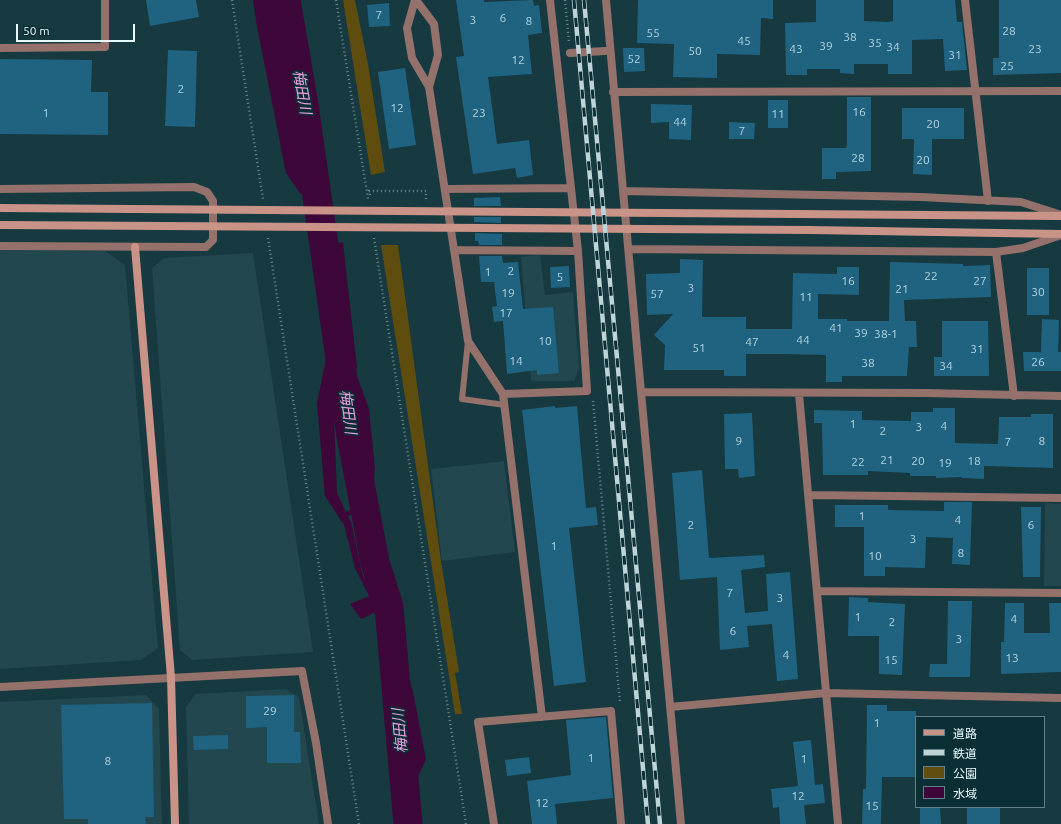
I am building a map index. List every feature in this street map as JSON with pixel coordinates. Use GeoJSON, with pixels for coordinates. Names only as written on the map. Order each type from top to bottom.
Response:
{"type":"FeatureCollection","features":[{"type":"Feature","properties":{"kind":"street"},"geometry":{"type":"LineString","coordinates":[[0,48],[105,47],[105,0]]}},
{"type":"Feature","properties":{"kind":"street"},"geometry":{"type":"LineString","coordinates":[[415,0],[434,24],[438,55],[429,87]]}},
{"type":"Feature","properties":{"kind":"street"},"geometry":{"type":"LineString","coordinates":[[415,0],[407,28],[412,58],[429,87],[468,341],[503,394],[505,405],[542,717]]}},
{"type":"Feature","properties":{"kind":"street"},"geometry":{"type":"LineString","coordinates":[[503,394],[587,391],[578,251],[550,0]]}},
{"type":"Feature","properties":{"kind":"street"},"geometry":{"type":"LineString","coordinates":[[606,0],[613,92],[630,249],[641,392],[681,824]]}},
{"type":"Feature","properties":{"kind":"street"},"geometry":{"type":"LineString","coordinates":[[965,0],[988,201]]}},
{"type":"Feature","properties":{"kind":"street"},"geometry":{"type":"LineString","coordinates":[[570,53],[605,51]]}},
{"type":"Feature","properties":{"kind":"street"},"geometry":{"type":"LineString","coordinates":[[613,92],[1061,91]]}},
{"type":"Feature","properties":{"kind":"street"},"geometry":{"type":"LineString","coordinates":[[0,189],[194,187],[207,192],[213,201],[213,240],[206,247],[0,246]]}},
{"type":"Feature","properties":{"kind":"street"},"geometry":{"type":"LineString","coordinates":[[445,189],[571,188]]}},
{"type":"Feature","properties":{"kind":"street"},"geometry":{"type":"LineString","coordinates":[[623,191],[921,197],[1021,202],[1061,215]]}},
{"type":"Feature","properties":{"kind":"street"},"geometry":{"type":"LineString","coordinates":[[0,208],[1061,215]]}},
{"type":"Feature","properties":{"kind":"street"},"geometry":{"type":"LineString","coordinates":[[0,225],[810,230],[1061,234]]}},
{"type":"Feature","properties":{"kind":"street"},"geometry":{"type":"LineString","coordinates":[[630,249],[996,252],[1024,248],[1061,234]]}},
{"type":"Feature","properties":{"kind":"street"},"geometry":{"type":"LineString","coordinates":[[134,247],[171,677],[175,824]]}},
{"type":"Feature","properties":{"kind":"street"},"geometry":{"type":"LineString","coordinates":[[455,250],[578,251]]}},
{"type":"Feature","properties":{"kind":"street"},"geometry":{"type":"LineString","coordinates":[[996,252],[1014,396]]}},
{"type":"Feature","properties":{"kind":"street"},"geometry":{"type":"LineString","coordinates":[[641,392],[799,394],[926,393],[1061,396]]}},
{"type":"Feature","properties":{"kind":"street"},"geometry":{"type":"LineString","coordinates":[[799,394],[838,824]]}},
{"type":"Feature","properties":{"kind":"street"},"geometry":{"type":"LineString","coordinates":[[809,495],[1061,498]]}},
{"type":"Feature","properties":{"kind":"street"},"geometry":{"type":"LineString","coordinates":[[818,591],[1061,593]]}},
{"type":"Feature","properties":{"kind":"street"},"geometry":{"type":"LineString","coordinates":[[0,687],[302,671],[316,743],[328,824]]}},
{"type":"Feature","properties":{"kind":"street"},"geometry":{"type":"LineString","coordinates":[[670,707],[826,693],[1061,698]]}},
{"type":"Feature","properties":{"kind":"street"},"geometry":{"type":"LineString","coordinates":[[494,824],[478,722],[611,711],[621,824]]}},
{"type":"Feature","properties":{"kind":"lane"},"geometry":{"type":"LineString","coordinates":[[468,341],[462,399],[505,405]]}},
{"type":"Feature","properties":{"kind":"path"},"geometry":{"type":"LineString","coordinates":[[232,0],[263,204]]}},
{"type":"Feature","properties":{"kind":"path"},"geometry":{"type":"LineString","coordinates":[[336,0],[368,204]]}},
{"type":"Feature","properties":{"kind":"path"},"geometry":{"type":"LineString","coordinates":[[565,0],[570,53]]}},
{"type":"Feature","properties":{"kind":"path"},"geometry":{"type":"LineString","coordinates":[[268,235],[359,824]]}},
{"type":"Feature","properties":{"kind":"path"},"geometry":{"type":"LineString","coordinates":[[373,235],[466,824]]}},
{"type":"Feature","properties":{"kind":"path"},"geometry":{"type":"LineString","coordinates":[[587,391],[592,400],[620,706]]}},
{"type":"Feature","properties":{"kind":"shaded area"},"geometry":{"type":"Polygon","coordinates":[[[0,250],[105,251],[125,265],[158,648],[141,660],[0,669],[0,250]]]}},
{"type":"Feature","properties":{"kind":"shaded area"},"geometry":{"type":"Polygon","coordinates":[[[253,253],[313,652],[192,660],[180,650],[152,268],[164,258],[253,253]]]}},
{"type":"Feature","properties":{"kind":"shaded area"},"geometry":{"type":"Polygon","coordinates":[[[540,255],[545,295],[573,292],[579,369],[574,381],[531,381],[521,257],[540,255]]]}},
{"type":"Feature","properties":{"kind":"shaded area"},"geometry":{"type":"Polygon","coordinates":[[[504,461],[515,552],[442,561],[431,469],[504,461]]]}},
{"type":"Feature","properties":{"kind":"shaded area"},"geometry":{"type":"Polygon","coordinates":[[[1045,503],[1061,504],[1061,586],[1044,586],[1045,503]]]}},
{"type":"Feature","properties":{"kind":"shaded area"},"geometry":{"type":"Polygon","coordinates":[[[286,689],[299,697],[319,824],[189,824],[186,707],[196,694],[286,689]]]}},
{"type":"Feature","properties":{"kind":"shaded area"},"geometry":{"type":"Polygon","coordinates":[[[146,695],[159,709],[162,824],[0,824],[0,702],[146,695]]]}},
{"type":"Feature","properties":{"kind":"green space"},"geometry":{"type":"Polygon","coordinates":[[[343,0],[355,0],[368,64],[385,172],[371,175],[343,0]]]}},
{"type":"Feature","properties":{"kind":"green space"},"geometry":{"type":"Polygon","coordinates":[[[381,245],[398,245],[441,561],[459,672],[455,673],[462,714],[455,714],[381,245]]]}},
{"type":"Feature","properties":{"kind":"water"},"geometry":{"type":"Polygon","coordinates":[[[253,0],[301,0],[298,15],[306,29],[303,47],[294,40],[296,107],[322,177],[343,243],[357,367],[356,373],[369,409],[375,469],[371,504],[348,516],[351,522],[363,576],[379,594],[413,691],[426,760],[405,803],[406,824],[398,824],[401,769],[408,724],[396,671],[383,653],[378,611],[361,619],[350,604],[369,596],[355,568],[344,525],[325,496],[317,403],[327,354],[333,241],[286,173],[253,0]],[[346,407],[334,416],[337,493],[346,512],[366,502],[367,452],[346,407]]]}},
{"type":"Feature","properties":{"kind":"pier"},"geometry":{"type":"Polygon","coordinates":[[[299,194],[330,194],[345,243],[331,242],[299,194]]]}},
{"type":"Feature","properties":{"kind":"building"},"geometry":{"type":"Polygon","coordinates":[[[146,0],[196,0],[199,17],[150,26],[146,0]]]}},
{"type":"Feature","properties":{"kind":"building"},"geometry":{"type":"Polygon","coordinates":[[[456,0],[484,0],[484,2],[533,0],[534,6],[539,5],[542,33],[528,35],[532,74],[488,77],[497,144],[529,140],[533,175],[517,178],[515,168],[473,174],[456,57],[464,56],[456,0]]]}},
{"type":"Feature","properties":{"kind":"building"},"geometry":{"type":"Polygon","coordinates":[[[638,0],[773,0],[773,19],[761,18],[760,55],[717,54],[717,78],[673,77],[674,44],[637,43],[638,0]]]}},
{"type":"Feature","properties":{"kind":"building"},"geometry":{"type":"Polygon","coordinates":[[[816,0],[864,0],[864,21],[888,22],[893,21],[893,0],[955,0],[957,22],[962,22],[967,70],[945,71],[943,39],[912,40],[912,74],[888,74],[888,64],[854,64],[854,74],[840,73],[840,69],[807,69],[807,75],[786,75],[785,23],[816,22],[816,0]]]}},
{"type":"Feature","properties":{"kind":"building"},"geometry":{"type":"Polygon","coordinates":[[[999,0],[1061,0],[1061,73],[993,75],[993,58],[999,58],[999,0]]]}},
{"type":"Feature","properties":{"kind":"building"},"geometry":{"type":"Polygon","coordinates":[[[389,3],[390,26],[369,27],[367,5],[389,3]]]}},
{"type":"Feature","properties":{"kind":"building"},"geometry":{"type":"Polygon","coordinates":[[[623,48],[644,48],[645,71],[624,72],[623,48]]]}},
{"type":"Feature","properties":{"kind":"building"},"geometry":{"type":"Polygon","coordinates":[[[168,50],[197,51],[195,127],[165,126],[168,50]]]}},
{"type":"Feature","properties":{"kind":"building"},"geometry":{"type":"Polygon","coordinates":[[[0,59],[92,60],[91,92],[108,92],[108,135],[0,134],[0,59]]]}},
{"type":"Feature","properties":{"kind":"building"},"geometry":{"type":"Polygon","coordinates":[[[405,68],[416,145],[389,149],[378,72],[405,68]]]}},
{"type":"Feature","properties":{"kind":"building"},"geometry":{"type":"Polygon","coordinates":[[[847,97],[871,97],[871,171],[836,172],[836,179],[822,179],[822,148],[846,148],[847,145],[847,97]]]}},
{"type":"Feature","properties":{"kind":"building"},"geometry":{"type":"Polygon","coordinates":[[[768,100],[788,100],[788,128],[768,128],[768,100]]]}},
{"type":"Feature","properties":{"kind":"building"},"geometry":{"type":"Polygon","coordinates":[[[651,104],[692,105],[691,140],[669,139],[669,122],[651,123],[651,104]]]}},
{"type":"Feature","properties":{"kind":"building"},"geometry":{"type":"Polygon","coordinates":[[[902,108],[964,108],[964,139],[932,139],[932,175],[913,174],[914,139],[902,139],[902,108]]]}},
{"type":"Feature","properties":{"kind":"building"},"geometry":{"type":"Polygon","coordinates":[[[729,122],[755,123],[754,139],[729,139],[729,122]]]}},
{"type":"Feature","properties":{"kind":"building"},"geometry":{"type":"Polygon","coordinates":[[[500,197],[501,206],[474,206],[474,198],[500,197]]]}},
{"type":"Feature","properties":{"kind":"building"},"geometry":{"type":"Polygon","coordinates":[[[474,217],[501,217],[501,223],[474,222],[474,217]]]}},
{"type":"Feature","properties":{"kind":"building"},"geometry":{"type":"Polygon","coordinates":[[[475,233],[502,234],[502,245],[479,245],[478,241],[475,241],[475,233]]]}},
{"type":"Feature","properties":{"kind":"building"},"geometry":{"type":"Polygon","coordinates":[[[479,256],[502,256],[503,263],[518,262],[523,309],[553,307],[559,373],[537,375],[537,370],[507,374],[503,321],[494,322],[492,307],[497,306],[494,282],[481,282],[479,256]]]}},
{"type":"Feature","properties":{"kind":"building"},"geometry":{"type":"Polygon","coordinates":[[[680,259],[703,260],[702,317],[746,317],[746,329],[792,329],[793,273],[837,274],[837,267],[859,267],[859,295],[818,294],[818,319],[889,321],[890,262],[963,264],[963,266],[990,265],[991,297],[904,300],[905,321],[916,321],[917,347],[909,347],[907,376],[842,376],[842,382],[826,382],[826,355],[746,354],[746,376],[724,376],[724,370],[664,370],[665,345],[654,335],[673,314],[647,315],[646,274],[680,273],[680,259]]]}},
{"type":"Feature","properties":{"kind":"building"},"geometry":{"type":"Polygon","coordinates":[[[569,266],[570,287],[551,288],[550,267],[569,266]]]}},
{"type":"Feature","properties":{"kind":"building"},"geometry":{"type":"Polygon","coordinates":[[[1027,268],[1049,268],[1049,315],[1027,315],[1027,268]]]}},
{"type":"Feature","properties":{"kind":"building"},"geometry":{"type":"Polygon","coordinates":[[[1042,319],[1059,320],[1058,352],[1061,352],[1061,371],[1024,371],[1023,352],[1041,352],[1042,319]]]}},
{"type":"Feature","properties":{"kind":"building"},"geometry":{"type":"Polygon","coordinates":[[[942,321],[988,321],[989,376],[934,376],[934,357],[942,357],[942,321]]]}},
{"type":"Feature","properties":{"kind":"building"},"geometry":{"type":"Polygon","coordinates":[[[555,406],[555,408],[577,406],[586,508],[596,507],[598,525],[569,528],[586,682],[554,686],[522,410],[555,406]]]}},
{"type":"Feature","properties":{"kind":"building"},"geometry":{"type":"Polygon","coordinates":[[[933,408],[955,408],[955,443],[998,444],[999,417],[1031,417],[1031,414],[1053,414],[1053,468],[984,466],[984,479],[962,477],[936,478],[936,476],[910,476],[910,473],[868,471],[868,475],[823,475],[822,423],[814,423],[814,410],[862,411],[862,420],[911,421],[911,412],[933,412],[933,408]]]}},
{"type":"Feature","properties":{"kind":"building"},"geometry":{"type":"Polygon","coordinates":[[[752,413],[755,476],[739,478],[738,469],[725,469],[724,414],[752,413]]]}},
{"type":"Feature","properties":{"kind":"building"},"geometry":{"type":"Polygon","coordinates":[[[702,470],[709,558],[764,555],[765,567],[741,570],[745,613],[768,611],[766,574],[790,572],[798,679],[777,681],[772,624],[747,626],[749,647],[720,650],[717,577],[680,580],[672,473],[702,470]]]}},
{"type":"Feature","properties":{"kind":"building"},"geometry":{"type":"Polygon","coordinates":[[[944,502],[972,502],[970,565],[952,564],[953,538],[926,537],[925,568],[885,567],[885,576],[864,576],[864,527],[835,527],[835,505],[888,505],[888,510],[944,511],[944,502]]]}},
{"type":"Feature","properties":{"kind":"building"},"geometry":{"type":"Polygon","coordinates":[[[1021,507],[1041,507],[1040,577],[1023,577],[1021,507]]]}},
{"type":"Feature","properties":{"kind":"building"},"geometry":{"type":"Polygon","coordinates":[[[849,597],[868,598],[868,602],[905,604],[902,675],[879,674],[879,636],[848,636],[849,597]]]}},
{"type":"Feature","properties":{"kind":"building"},"geometry":{"type":"Polygon","coordinates":[[[948,601],[972,601],[970,677],[929,677],[930,664],[947,664],[948,601]]]}},
{"type":"Feature","properties":{"kind":"building"},"geometry":{"type":"Polygon","coordinates":[[[1005,603],[1024,603],[1024,633],[1050,633],[1049,603],[1061,603],[1061,672],[1001,674],[1001,642],[1004,642],[1005,603]]]}},
{"type":"Feature","properties":{"kind":"building"},"geometry":{"type":"Polygon","coordinates":[[[294,695],[294,732],[300,732],[301,763],[267,763],[267,727],[246,728],[246,696],[294,695]]]}},
{"type":"Feature","properties":{"kind":"building"},"geometry":{"type":"Polygon","coordinates":[[[152,703],[154,817],[145,817],[146,824],[88,824],[88,819],[64,819],[61,705],[152,703]]]}},
{"type":"Feature","properties":{"kind":"building"},"geometry":{"type":"Polygon","coordinates":[[[867,705],[887,705],[887,711],[916,711],[915,777],[882,777],[881,824],[862,824],[863,789],[866,789],[867,705]]]}},
{"type":"Feature","properties":{"kind":"building"},"geometry":{"type":"Polygon","coordinates":[[[606,717],[613,798],[555,804],[557,824],[532,824],[527,781],[571,775],[566,720],[606,717]]]}},
{"type":"Feature","properties":{"kind":"building"},"geometry":{"type":"Polygon","coordinates":[[[228,735],[228,749],[194,750],[193,736],[228,735]]]}},
{"type":"Feature","properties":{"kind":"building"},"geometry":{"type":"Polygon","coordinates":[[[811,740],[815,785],[823,784],[825,803],[804,805],[806,824],[780,824],[779,807],[773,808],[771,789],[798,786],[793,742],[811,740]]]}},
{"type":"Feature","properties":{"kind":"building"},"geometry":{"type":"Polygon","coordinates":[[[529,757],[531,773],[507,776],[505,760],[529,757]]]}},
{"type":"Feature","properties":{"kind":"building"},"geometry":{"type":"Polygon","coordinates":[[[920,808],[940,808],[941,824],[920,824],[920,808]]]}},
{"type":"Feature","properties":{"kind":"building"},"geometry":{"type":"Polygon","coordinates":[[[967,808],[1000,808],[1000,824],[967,824],[967,808]]]}},
{"type":"Feature","properties":{"kind":"waterway","name":"梅田川"},"geometry":{"type":"LineString","coordinates":[[286,0],[304,105],[351,436],[375,562],[389,607],[408,824]]}},
{"type":"Feature","properties":{"kind":"railway"},"geometry":{"type":"LineString","coordinates":[[574,0],[648,824]]}},
{"type":"Feature","properties":{"kind":"railway"},"geometry":{"type":"LineString","coordinates":[[584,0],[660,824]]}}]}
